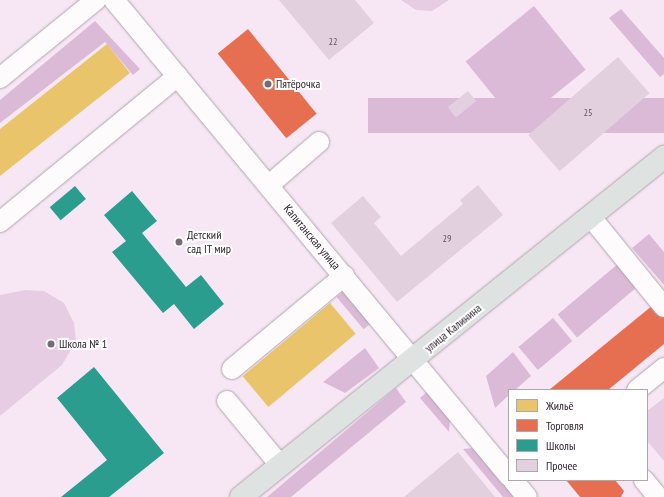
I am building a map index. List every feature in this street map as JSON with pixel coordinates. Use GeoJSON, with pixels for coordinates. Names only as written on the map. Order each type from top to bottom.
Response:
{"type":"FeatureCollection","features":[{"type":"Feature","properties":{"kind":"main road","name":"улица Калинина"},"geometry":{"type":"LineString","coordinates":[[241,497],[664,157]]}},
{"type":"Feature","properties":{"kind":"street"},"geometry":{"type":"LineString","coordinates":[[0,78],[96,0]]}},
{"type":"Feature","properties":{"kind":"street","name":"Капитанская улица"},"geometry":{"type":"LineString","coordinates":[[114,0],[508,475]]}},
{"type":"Feature","properties":{"kind":"street"},"geometry":{"type":"LineString","coordinates":[[0,222],[178,76]]}},
{"type":"Feature","properties":{"kind":"street"},"geometry":{"type":"LineString","coordinates":[[269,185],[319,142]]}},
{"type":"Feature","properties":{"kind":"street"},"geometry":{"type":"LineString","coordinates":[[590,216],[664,307]]}},
{"type":"Feature","properties":{"kind":"street"},"geometry":{"type":"LineString","coordinates":[[232,369],[344,276]]}},
{"type":"Feature","properties":{"kind":"street"},"geometry":{"type":"LineString","coordinates":[[638,389],[664,368]]}},
{"type":"Feature","properties":{"kind":"street"},"geometry":{"type":"LineString","coordinates":[[227,400],[280,465]]}},
{"type":"Feature","properties":{"kind":"street"},"geometry":{"type":"LineString","coordinates":[[514,481],[527,497]]}},
{"type":"Feature","properties":{"kind":"street"},"geometry":{"type":"LineString","coordinates":[[645,481],[658,497]]}},
{"type":"Feature","properties":{"kind":"shaded area"},"geometry":{"type":"Polygon","coordinates":[[[401,0],[449,0],[432,11],[416,10],[401,0]]]}},
{"type":"Feature","properties":{"kind":"shaded area"},"geometry":{"type":"Polygon","coordinates":[[[534,6],[586,70],[517,125],[466,61],[534,6]]]}},
{"type":"Feature","properties":{"kind":"shaded area"},"geometry":{"type":"Polygon","coordinates":[[[621,9],[664,58],[664,74],[660,77],[609,18],[621,9]]]}},
{"type":"Feature","properties":{"kind":"shaded area"},"geometry":{"type":"Polygon","coordinates":[[[95,21],[140,69],[133,75],[105,42],[0,123],[0,100],[95,21]]]}},
{"type":"Feature","properties":{"kind":"shaded area"},"geometry":{"type":"Polygon","coordinates":[[[368,98],[664,98],[664,133],[368,133],[368,98]]]}},
{"type":"Feature","properties":{"kind":"shaded area"},"geometry":{"type":"Polygon","coordinates":[[[649,234],[664,252],[664,285],[632,248],[649,234]]]}},
{"type":"Feature","properties":{"kind":"shaded area"},"geometry":{"type":"Polygon","coordinates":[[[619,263],[638,286],[577,337],[558,314],[619,263]]]}},
{"type":"Feature","properties":{"kind":"shaded area"},"geometry":{"type":"Polygon","coordinates":[[[25,290],[44,291],[64,303],[74,323],[76,341],[62,365],[0,416],[0,295],[25,290]]]}},
{"type":"Feature","properties":{"kind":"shaded area"},"geometry":{"type":"Polygon","coordinates":[[[345,290],[372,322],[364,329],[337,297],[345,290]]]}},
{"type":"Feature","properties":{"kind":"shaded area"},"geometry":{"type":"Polygon","coordinates":[[[553,318],[572,341],[538,370],[519,347],[553,318]]]}},
{"type":"Feature","properties":{"kind":"shaded area"},"geometry":{"type":"Polygon","coordinates":[[[365,348],[379,368],[345,393],[323,382],[365,348]]]}},
{"type":"Feature","properties":{"kind":"shaded area"},"geometry":{"type":"Polygon","coordinates":[[[513,352],[531,376],[516,389],[508,389],[508,396],[495,408],[486,376],[513,352]]]}},
{"type":"Feature","properties":{"kind":"shaded area"},"geometry":{"type":"Polygon","coordinates":[[[396,388],[406,402],[291,497],[267,497],[396,388]]]}},
{"type":"Feature","properties":{"kind":"shaded area"},"geometry":{"type":"Polygon","coordinates":[[[428,391],[450,418],[449,432],[420,398],[428,391]]]}},
{"type":"Feature","properties":{"kind":"shaded area"},"geometry":{"type":"Polygon","coordinates":[[[664,398],[664,461],[648,442],[648,410],[664,398]]]}},
{"type":"Feature","properties":{"kind":"shaded area"},"geometry":{"type":"Polygon","coordinates":[[[474,448],[516,497],[503,497],[463,449],[474,448]]]}},
{"type":"Feature","properties":{"kind":"building: Жильё"},"geometry":{"type":"Polygon","coordinates":[[[107,44],[130,73],[0,176],[0,129],[107,44]]]}},
{"type":"Feature","properties":{"kind":"building: Жильё"},"geometry":{"type":"Polygon","coordinates":[[[330,303],[356,334],[268,407],[243,376],[330,303]]]}},
{"type":"Feature","properties":{"kind":"building: Торговля","name":"Пятёрочка"},"geometry":{"type":"Polygon","coordinates":[[[248,29],[317,114],[286,138],[218,54],[248,29]]]}},
{"type":"Feature","properties":{"kind":"building: Торговля"},"geometry":{"type":"Polygon","coordinates":[[[658,301],[664,308],[664,344],[609,389],[550,389],[658,301]]]}},
{"type":"Feature","properties":{"kind":"building: Торговля"},"geometry":{"type":"Polygon","coordinates":[[[567,481],[616,481],[624,491],[621,497],[580,497],[567,481]]]}},
{"type":"Feature","properties":{"kind":"building: Школы"},"geometry":{"type":"Polygon","coordinates":[[[75,186],[86,199],[61,220],[50,207],[75,186]]]}},
{"type":"Feature","properties":{"kind":"building: Школы","name":"Детский сад IT мир"},"geometry":{"type":"Polygon","coordinates":[[[132,191],[157,221],[142,233],[186,287],[201,275],[224,304],[194,329],[174,304],[163,313],[112,252],[126,241],[104,215],[132,191]]]}},
{"type":"Feature","properties":{"kind":"building: Школы"},"geometry":{"type":"Polygon","coordinates":[[[94,367],[164,453],[109,497],[61,497],[107,460],[57,398],[94,367]]]}},
{"type":"Feature","properties":{"kind":"building: Прочее"},"geometry":{"type":"Polygon","coordinates":[[[279,0],[355,0],[374,23],[329,60],[279,0]]]}},
{"type":"Feature","properties":{"kind":"building: Прочее"},"geometry":{"type":"Polygon","coordinates":[[[618,57],[649,93],[560,171],[528,135],[618,57]]]}},
{"type":"Feature","properties":{"kind":"building: Прочее"},"geometry":{"type":"Polygon","coordinates":[[[468,91],[476,101],[456,117],[448,107],[468,91]]]}},
{"type":"Feature","properties":{"kind":"building: Прочее"},"geometry":{"type":"Polygon","coordinates":[[[478,185],[503,215],[397,302],[331,223],[363,196],[381,217],[374,223],[401,256],[463,204],[460,200],[478,185]]]}},
{"type":"Feature","properties":{"kind":"building: Прочее"},"geometry":{"type":"Polygon","coordinates":[[[458,452],[495,497],[404,497],[458,452]]]}},
{"type":"Feature","properties":{"kind":"place","name":"Пятёрочка"},"geometry":{"type":"Point","coordinates":[268,84]}},
{"type":"Feature","properties":{"kind":"place","name":"Детский сад IT мир"},"geometry":{"type":"Point","coordinates":[179,242]}},
{"type":"Feature","properties":{"kind":"place","name":"Школа № 1"},"geometry":{"type":"Point","coordinates":[51,344]}}]}
